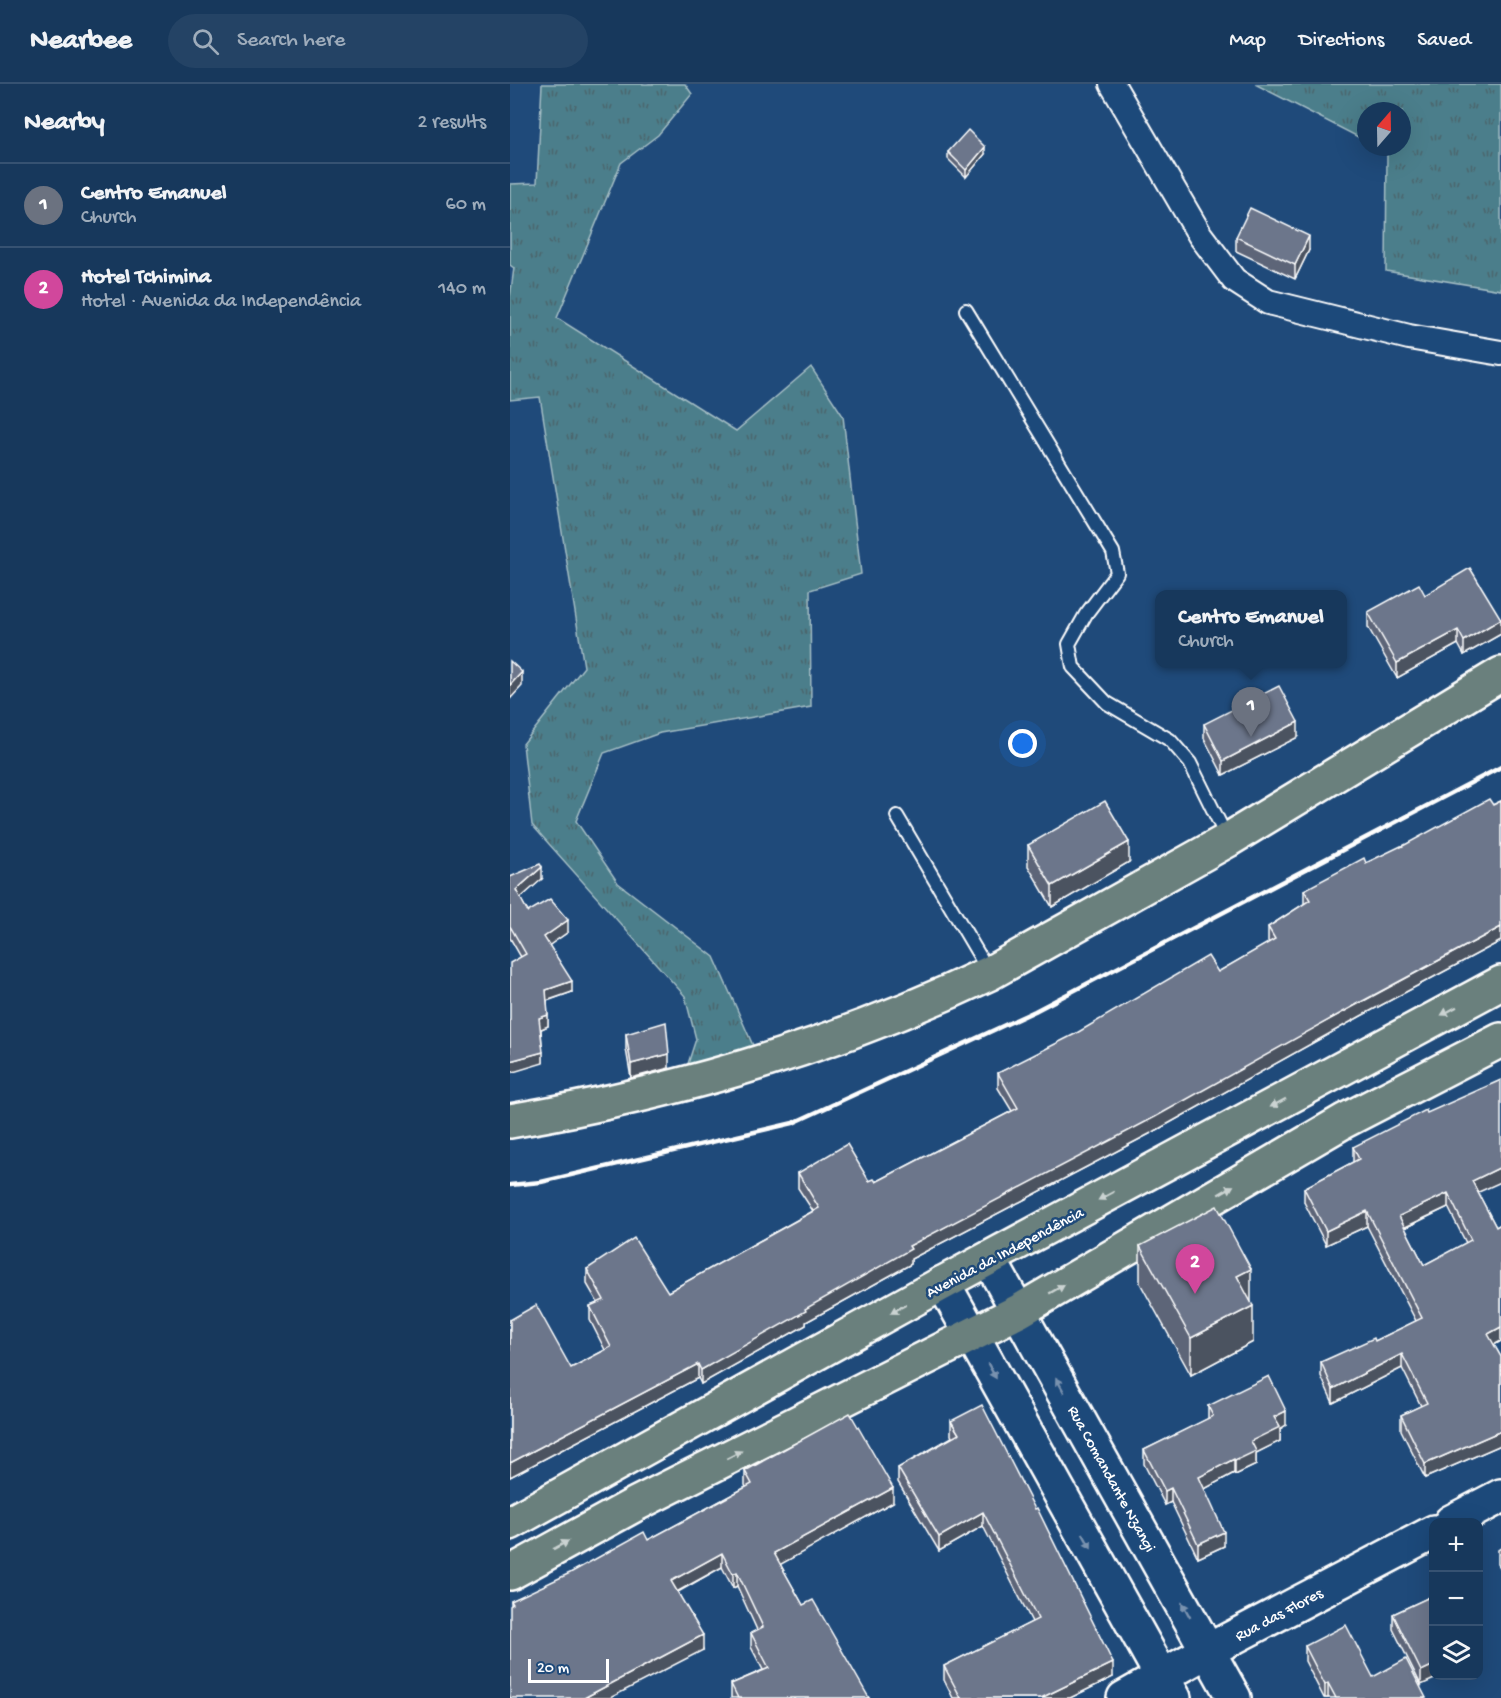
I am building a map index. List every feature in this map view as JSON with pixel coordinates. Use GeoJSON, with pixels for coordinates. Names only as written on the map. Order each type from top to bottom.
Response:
{"type":"FeatureCollection","features":[{"type":"Feature","properties":{"kind":"main road"},"geometry":{"type":"LineString","coordinates":[[510,1121],[649,1094],[782,1057],[892,1015],[990,973],[1228,840],[1501,675]]}},
{"type":"Feature","properties":{"kind":"main road","name":"Avenida da Independência"},"geometry":{"type":"LineString","coordinates":[[510,1523],[989,1258],[1501,983]]}},
{"type":"Feature","properties":{"kind":"main road"},"geometry":{"type":"LineString","coordinates":[[510,1573],[636,1504],[1019,1311],[1344,1121],[1501,1040]]}},
{"type":"Feature","properties":{"kind":"main road"},"geometry":{"type":"LineString","coordinates":[[1323,1079],[1344,1121]]}},
{"type":"Feature","properties":{"kind":"main road"},"geometry":{"type":"LineString","coordinates":[[619,1463],[636,1504]]}},
{"type":"Feature","properties":{"kind":"street"},"geometry":{"type":"LineString","coordinates":[[1112,84],[1200,235],[1234,280],[1268,302],[1409,337],[1501,353]]}},
{"type":"Feature","properties":{"kind":"street","name":"Rua Comandante Nzangi"},"geometry":{"type":"LineString","coordinates":[[989,1258],[1234,1698]]}},
{"type":"Feature","properties":{"kind":"street"},"geometry":{"type":"LineString","coordinates":[[944,1283],[1168,1688]]}},
{"type":"Feature","properties":{"kind":"street"},"geometry":{"type":"LineString","coordinates":[[1459,1518],[1501,1496]]}},
{"type":"Feature","properties":{"kind":"street","name":"Rua das Flores"},"geometry":{"type":"LineString","coordinates":[[1124,1698],[1168,1688],[1209,1650],[1429,1535]]}},
{"type":"Feature","properties":{"kind":"lane"},"geometry":{"type":"LineString","coordinates":[[966,310],[1113,552],[1117,573],[1086,614],[1069,644],[1073,667],[1107,703],[1170,740],[1190,763],[1228,840]]}},
{"type":"Feature","properties":{"kind":"lane"},"geometry":{"type":"LineString","coordinates":[[897,816],[990,973]]}},
{"type":"Feature","properties":{"kind":"green space"},"geometry":{"type":"Polygon","coordinates":[[[542,84],[685,84],[692,94],[658,135],[621,163],[557,318],[736,431],[811,367],[843,416],[861,574],[810,590],[811,707],[660,733],[604,753],[576,821],[618,883],[714,957],[755,1050],[686,1070],[696,1039],[685,996],[532,825],[523,744],[584,667],[540,397],[510,400],[510,298],[514,268],[510,265],[510,184],[537,183],[542,84]]]}},
{"type":"Feature","properties":{"kind":"green space"},"geometry":{"type":"Polygon","coordinates":[[[1255,84],[1501,84],[1501,290],[1386,271],[1387,156],[1411,156],[1411,102],[1357,102],[1357,136],[1255,84]]]}},
{"type":"Feature","properties":{"kind":"building"},"geometry":{"type":"Polygon","coordinates":[[[968,130],[985,147],[966,170],[948,152],[968,130]]]}},
{"type":"Feature","properties":{"kind":"building"},"geometry":{"type":"Polygon","coordinates":[[[1250,208],[1309,236],[1295,265],[1236,237],[1250,208]]]}},
{"type":"Feature","properties":{"kind":"building"},"geometry":{"type":"Polygon","coordinates":[[[1470,568],[1501,619],[1464,641],[1458,630],[1397,663],[1368,612],[1419,584],[1425,595],[1470,568]]]}},
{"type":"Feature","properties":{"kind":"building"},"geometry":{"type":"Polygon","coordinates":[[[510,661],[522,672],[510,685],[510,661]]]}},
{"type":"Feature","properties":{"kind":"building"},"geometry":{"type":"Polygon","coordinates":[[[1279,686],[1298,722],[1223,761],[1204,724],[1279,686]]]}},
{"type":"Feature","properties":{"kind":"building"},"geometry":{"type":"Polygon","coordinates":[[[1489,799],[1493,805],[1501,801],[1501,927],[1155,1117],[909,1246],[911,1249],[701,1370],[698,1364],[510,1463],[510,1320],[536,1305],[571,1368],[611,1347],[590,1306],[604,1300],[587,1269],[634,1238],[668,1292],[819,1208],[798,1173],[847,1144],[869,1181],[874,1179],[876,1182],[1018,1108],[998,1073],[1075,1034],[1208,956],[1218,972],[1275,939],[1268,927],[1310,900],[1304,890],[1364,858],[1366,863],[1401,847],[1489,799]]]}},
{"type":"Feature","properties":{"kind":"building"},"geometry":{"type":"Polygon","coordinates":[[[1105,801],[1129,842],[1052,886],[1028,845],[1105,801]]]}},
{"type":"Feature","properties":{"kind":"building"},"geometry":{"type":"Polygon","coordinates":[[[540,864],[542,867],[516,890],[528,912],[550,899],[568,920],[544,937],[572,981],[546,990],[548,1015],[539,1018],[543,1052],[510,1061],[510,963],[526,954],[510,926],[510,877],[540,864]]]}},
{"type":"Feature","properties":{"kind":"building"},"geometry":{"type":"Polygon","coordinates":[[[666,1022],[669,1054],[631,1064],[626,1034],[666,1022]]]}},
{"type":"Feature","properties":{"kind":"building"},"geometry":{"type":"Polygon","coordinates":[[[1501,1080],[1501,1167],[1472,1181],[1496,1227],[1501,1224],[1501,1327],[1488,1334],[1501,1357],[1501,1431],[1425,1464],[1401,1415],[1427,1403],[1402,1354],[1333,1389],[1321,1362],[1374,1338],[1375,1341],[1422,1318],[1367,1211],[1326,1231],[1304,1188],[1359,1159],[1353,1147],[1426,1110],[1427,1113],[1501,1080]],[[1448,1193],[1399,1216],[1424,1265],[1471,1240],[1448,1193]]]}},
{"type":"Feature","properties":{"kind":"building"},"geometry":{"type":"Polygon","coordinates":[[[1217,1206],[1251,1269],[1237,1276],[1253,1306],[1191,1338],[1140,1246],[1217,1206]]]}},
{"type":"Feature","properties":{"kind":"building"},"geometry":{"type":"Polygon","coordinates":[[[1269,1376],[1286,1411],[1274,1417],[1280,1427],[1251,1441],[1256,1451],[1235,1461],[1234,1459],[1199,1477],[1224,1532],[1198,1544],[1171,1488],[1165,1491],[1144,1450],[1213,1416],[1208,1406],[1269,1376]]]}},
{"type":"Feature","properties":{"kind":"building"},"geometry":{"type":"Polygon","coordinates":[[[982,1405],[1035,1509],[1037,1508],[1113,1663],[1041,1698],[961,1698],[944,1666],[1038,1619],[983,1512],[939,1537],[898,1468],[959,1434],[951,1421],[982,1405]]]}},
{"type":"Feature","properties":{"kind":"building"},"geometry":{"type":"Polygon","coordinates":[[[850,1413],[893,1488],[774,1553],[803,1605],[813,1600],[869,1698],[738,1698],[731,1684],[769,1668],[751,1633],[763,1627],[737,1572],[733,1574],[722,1553],[671,1581],[703,1635],[584,1698],[510,1698],[510,1606],[513,1604],[511,1601],[570,1573],[644,1532],[648,1540],[752,1484],[745,1471],[850,1413]]]}},
{"type":"Feature","properties":{"kind":"building"},"geometry":{"type":"Polygon","coordinates":[[[1429,1597],[1429,1667],[1421,1671],[1393,1614],[1429,1597]]]}},
{"type":"Feature","properties":{"kind":"building"},"geometry":{"type":"Polygon","coordinates":[[[1346,1625],[1373,1677],[1406,1659],[1426,1698],[1336,1698],[1328,1683],[1325,1685],[1305,1646],[1346,1625]]]}},
{"type":"Feature","properties":{"kind":"railway"},"geometry":{"type":"LineString","coordinates":[[510,1185],[541,1182],[793,1123],[1035,1011],[1501,767]]}},
{"type":"Feature","properties":{"kind":"place","name":"Centro Emanuel"},"geometry":{"type":"Point","coordinates":[1251,737]}},
{"type":"Feature","properties":{"kind":"place","name":"Hotel Tchimina"},"geometry":{"type":"Point","coordinates":[1195,1294]}}]}
